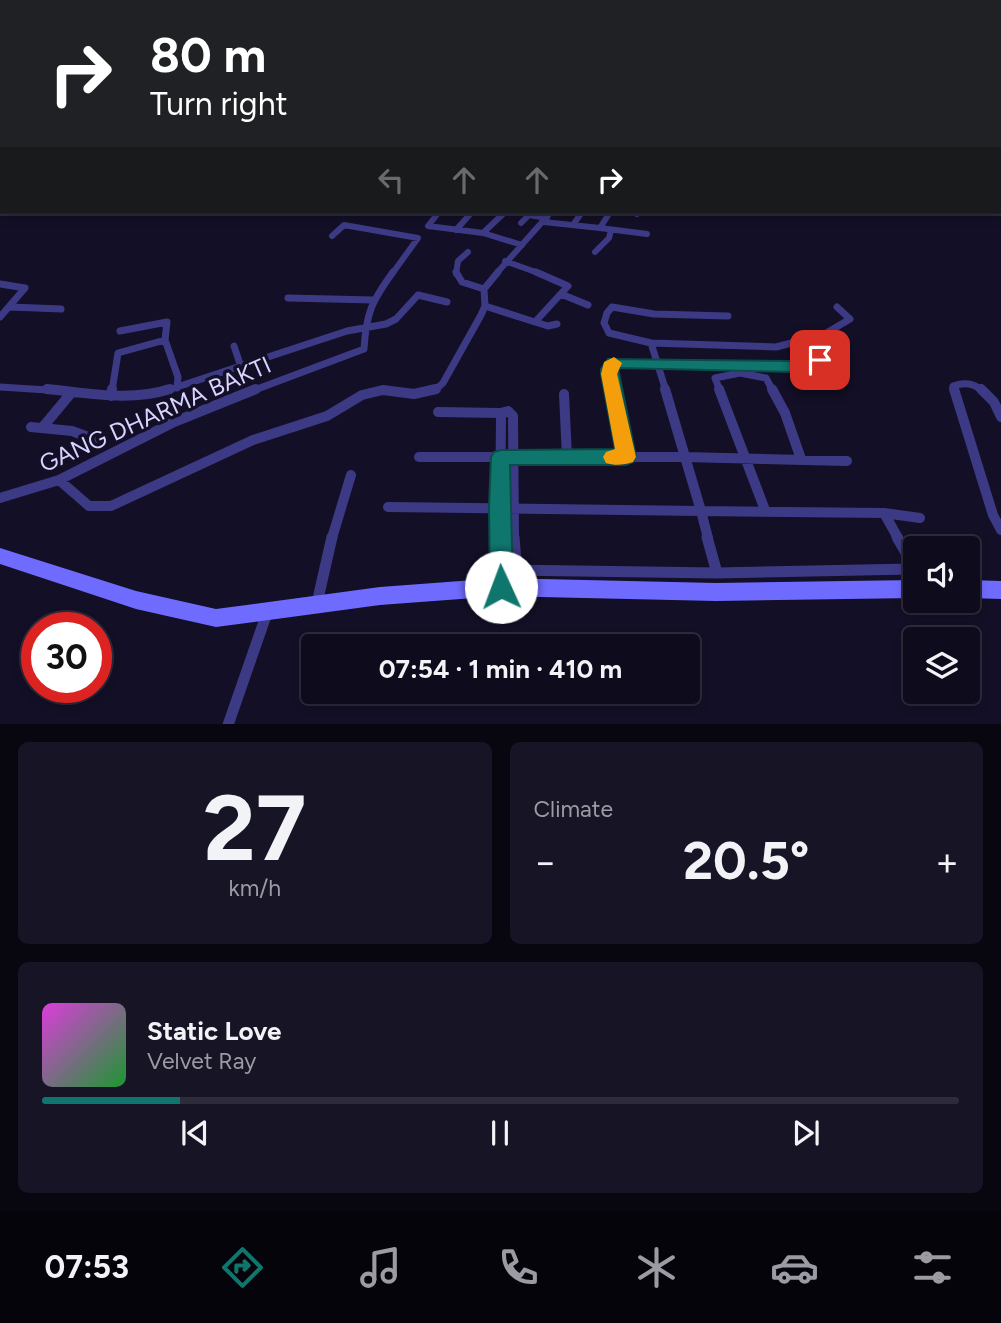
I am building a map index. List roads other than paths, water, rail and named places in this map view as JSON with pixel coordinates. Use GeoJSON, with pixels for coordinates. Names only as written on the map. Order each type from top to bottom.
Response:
{"type":"FeatureCollection","features":[{"type":"Feature","properties":{"kind":"street"},"geometry":{"type":"LineString","coordinates":[[432,227],[429,223],[437,214]]}},
{"type":"Feature","properties":{"kind":"street"},"geometry":{"type":"LineString","coordinates":[[456,230],[470,214]]}},
{"type":"Feature","properties":{"kind":"street"},"geometry":{"type":"LineString","coordinates":[[483,233],[503,214]]}},
{"type":"Feature","properties":{"kind":"street"},"geometry":{"type":"LineString","coordinates":[[573,225],[581,214]]}},
{"type":"Feature","properties":{"kind":"street"},"geometry":{"type":"LineString","coordinates":[[600,228],[609,214]]}},
{"type":"Feature","properties":{"kind":"street"},"geometry":{"type":"LineString","coordinates":[[521,223],[529,215],[573,225],[647,234]]}},
{"type":"Feature","properties":{"kind":"street"},"geometry":{"type":"LineString","coordinates":[[59,480],[89,506],[111,506],[253,440],[327,415],[362,395],[383,390],[429,393],[443,383],[485,306],[484,289],[505,261],[535,235],[547,217]]}},
{"type":"Feature","properties":{"kind":"street"},"geometry":{"type":"LineString","coordinates":[[332,236],[344,225],[418,238]]}},
{"type":"Feature","properties":{"kind":"street"},"geometry":{"type":"LineString","coordinates":[[365,327],[373,300],[418,238],[432,227],[483,233],[522,245]]}},
{"type":"Feature","properties":{"kind":"street"},"geometry":{"type":"LineString","coordinates":[[595,252],[609,237],[611,230]]}},
{"type":"Feature","properties":{"kind":"street"},"geometry":{"type":"LineString","coordinates":[[468,252],[457,264],[458,277],[462,282],[484,289]]}},
{"type":"Feature","properties":{"kind":"street"},"geometry":{"type":"LineString","coordinates":[[505,261],[568,286],[535,321]]}},
{"type":"Feature","properties":{"kind":"street"},"geometry":{"type":"LineString","coordinates":[[0,284],[25,288],[0,317]]}},
{"type":"Feature","properties":{"kind":"street"},"geometry":{"type":"LineString","coordinates":[[0,387],[20,386],[111,396],[139,396],[177,388],[240,365],[365,327],[391,322],[421,294],[447,302]]}},
{"type":"Feature","properties":{"kind":"street"},"geometry":{"type":"LineString","coordinates":[[561,294],[588,305]]}},
{"type":"Feature","properties":{"kind":"street"},"geometry":{"type":"LineString","coordinates":[[288,298],[373,300]]}},
{"type":"Feature","properties":{"kind":"street"},"geometry":{"type":"LineString","coordinates":[[485,306],[548,326],[557,324]]}},
{"type":"Feature","properties":{"kind":"street"},"geometry":{"type":"LineString","coordinates":[[10,307],[61,309]]}},
{"type":"Feature","properties":{"kind":"street"},"geometry":{"type":"LineString","coordinates":[[729,316],[654,314],[617,307],[608,310],[603,321],[604,328],[610,333],[651,343],[776,347],[823,335],[850,319],[837,307]]}},
{"type":"Feature","properties":{"kind":"street"},"geometry":{"type":"LineString","coordinates":[[120,331],[167,322],[165,340],[178,377],[177,388]]}},
{"type":"Feature","properties":{"kind":"street","name":"GANG DHARMA BAKTI"},"geometry":{"type":"LineString","coordinates":[[0,498],[59,480],[174,422],[364,348],[365,327]]}},
{"type":"Feature","properties":{"kind":"street"},"geometry":{"type":"LineString","coordinates":[[626,457],[609,369],[614,363],[803,365],[842,352],[823,335]]}},
{"type":"Feature","properties":{"kind":"street"},"geometry":{"type":"LineString","coordinates":[[111,396],[118,353],[165,340]]}},
{"type":"Feature","properties":{"kind":"street"},"geometry":{"type":"LineString","coordinates":[[651,343],[717,573]]}},
{"type":"Feature","properties":{"kind":"street"},"geometry":{"type":"LineString","coordinates":[[234,346],[240,365]]}},
{"type":"Feature","properties":{"kind":"street"},"geometry":{"type":"LineString","coordinates":[[765,510],[715,378],[718,375],[760,374],[770,381],[801,459]]}},
{"type":"Feature","properties":{"kind":"street"},"geometry":{"type":"LineString","coordinates":[[1001,417],[995,402],[981,388],[962,384],[953,386],[993,515],[1001,530]]}},
{"type":"Feature","properties":{"kind":"street"},"geometry":{"type":"LineString","coordinates":[[41,428],[72,392]]}},
{"type":"Feature","properties":{"kind":"street"},"geometry":{"type":"LineString","coordinates":[[564,394],[567,457]]}},
{"type":"Feature","properties":{"kind":"street"},"geometry":{"type":"LineString","coordinates":[[438,412],[513,413],[509,579]]}},
{"type":"Feature","properties":{"kind":"street"},"geometry":{"type":"LineString","coordinates":[[501,413],[499,507],[509,579]]}},
{"type":"Feature","properties":{"kind":"street"},"geometry":{"type":"LineString","coordinates":[[31,427],[76,432],[99,441]]}},
{"type":"Feature","properties":{"kind":"street"},"geometry":{"type":"LineString","coordinates":[[419,457],[745,457],[847,461]]}},
{"type":"Feature","properties":{"kind":"street"},"geometry":{"type":"LineString","coordinates":[[316,606],[333,533],[351,475]]}},
{"type":"Feature","properties":{"kind":"street"},"geometry":{"type":"LineString","coordinates":[[388,507],[765,510],[884,513],[920,517]]}},
{"type":"Feature","properties":{"kind":"street"},"geometry":{"type":"LineString","coordinates":[[0,556],[136,600],[203,617],[267,613],[509,579],[912,569],[909,557],[884,513]]}},
{"type":"Feature","properties":{"kind":"street"},"geometry":{"type":"LineString","coordinates":[[509,579],[716,592],[903,589]]}},
{"type":"Feature","properties":{"kind":"street"},"geometry":{"type":"LineString","coordinates":[[980,589],[1001,590]]}},
{"type":"Feature","properties":{"kind":"street"},"geometry":{"type":"LineString","coordinates":[[228,724],[267,613]]}}]}
